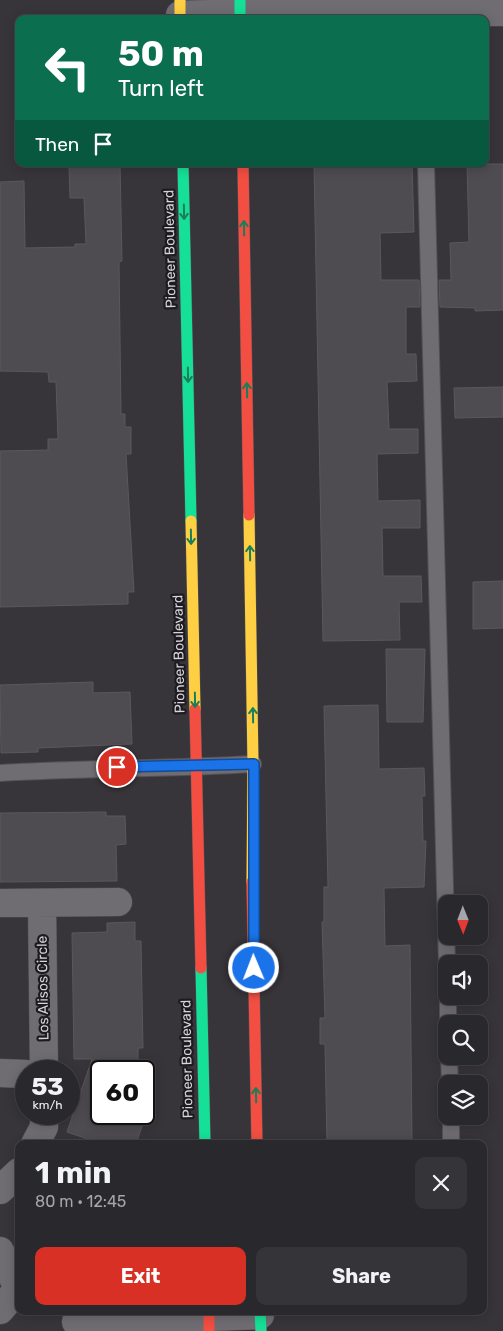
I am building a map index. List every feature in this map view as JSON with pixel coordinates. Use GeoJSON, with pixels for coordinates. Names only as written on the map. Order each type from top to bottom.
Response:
{"type":"FeatureCollection","features":[{"type":"Feature","properties":{"kind":"main road","name":"Pioneer Boulevard"},"geometry":{"type":"LineString","coordinates":[[183,167],[204,1140]]}},
{"type":"Feature","properties":{"kind":"main road"},"geometry":{"type":"LineString","coordinates":[[243,167],[254,764],[252,909],[257,1140]]}},
{"type":"Feature","properties":{"kind":"street"},"geometry":{"type":"LineString","coordinates":[[180,11],[240,10],[416,15],[503,12]]}},
{"type":"Feature","properties":{"kind":"street"},"geometry":{"type":"LineString","coordinates":[[0,903],[118,902]]}},
{"type":"Feature","properties":{"kind":"street","name":"Los Alisos Circle"},"geometry":{"type":"LineString","coordinates":[[42,904],[44,1060]]}},
{"type":"Feature","properties":{"kind":"street"},"geometry":{"type":"LineString","coordinates":[[0,1073],[15,1074]]}},
{"type":"Feature","properties":{"kind":"street"},"geometry":{"type":"LineString","coordinates":[[37,1140],[44,1125]]}},
{"type":"Feature","properties":{"kind":"street"},"geometry":{"type":"LineString","coordinates":[[0,1190],[15,1176]]}},
{"type":"Feature","properties":{"kind":"street"},"geometry":{"type":"LineString","coordinates":[[0,1251],[15,1282]]}},
{"type":"Feature","properties":{"kind":"street"},"geometry":{"type":"LineString","coordinates":[[0,1310],[15,1292]]}},
{"type":"Feature","properties":{"kind":"street"},"geometry":{"type":"LineString","coordinates":[[0,1315],[1,1331]]}},
{"type":"Feature","properties":{"kind":"street"},"geometry":{"type":"LineString","coordinates":[[74,1322],[260,1319]]}},
{"type":"Feature","properties":{"kind":"lane"},"geometry":{"type":"LineString","coordinates":[[426,167],[447,955]]}},
{"type":"Feature","properties":{"kind":"lane"},"geometry":{"type":"LineString","coordinates":[[0,773],[97,767],[196,767],[254,764]]}},
{"type":"Feature","properties":{"kind":"lane"},"geometry":{"type":"LineString","coordinates":[[451,1125],[452,1140]]}},
{"type":"Feature","properties":{"kind":"building"},"geometry":{"type":"Polygon","coordinates":[[[489,164],[503,164],[503,310],[475,311],[475,308],[440,307],[439,280],[451,280],[450,243],[469,242],[467,167],[489,167],[489,164]]]}},
{"type":"Feature","properties":{"kind":"building"},"geometry":{"type":"Polygon","coordinates":[[[69,167],[120,167],[122,261],[119,262],[121,414],[125,414],[125,427],[131,427],[131,454],[126,454],[134,592],[128,592],[128,604],[0,607],[0,451],[48,450],[48,439],[58,439],[56,382],[49,382],[48,372],[0,371],[0,182],[24,181],[25,248],[75,247],[75,244],[86,244],[84,198],[70,198],[69,167]]]}},
{"type":"Feature","properties":{"kind":"building"},"geometry":{"type":"Polygon","coordinates":[[[314,167],[412,167],[414,232],[380,233],[381,280],[419,280],[420,307],[406,307],[406,354],[416,354],[417,381],[387,382],[389,429],[418,429],[418,453],[377,454],[378,501],[420,500],[420,528],[382,528],[383,576],[421,576],[422,602],[399,602],[400,640],[323,641],[314,167]]]}},
{"type":"Feature","properties":{"kind":"building"},"geometry":{"type":"Polygon","coordinates":[[[503,387],[503,417],[455,418],[454,388],[503,387]]]}},
{"type":"Feature","properties":{"kind":"building"},"geometry":{"type":"Polygon","coordinates":[[[503,581],[503,628],[473,629],[473,582],[503,581]]]}},
{"type":"Feature","properties":{"kind":"building"},"geometry":{"type":"Polygon","coordinates":[[[386,649],[425,649],[423,722],[387,722],[386,649]]]}},
{"type":"Feature","properties":{"kind":"building"},"geometry":{"type":"Polygon","coordinates":[[[93,682],[93,693],[130,692],[132,744],[38,748],[38,752],[1,753],[0,685],[93,682]]]}},
{"type":"Feature","properties":{"kind":"building"},"geometry":{"type":"Polygon","coordinates":[[[378,705],[379,769],[424,768],[425,796],[422,796],[423,841],[426,841],[424,887],[384,888],[385,946],[410,945],[412,1140],[327,1140],[325,1044],[320,1044],[320,1018],[325,1018],[322,922],[324,922],[324,887],[328,887],[324,706],[378,705]]]}},
{"type":"Feature","properties":{"kind":"building"},"geometry":{"type":"Polygon","coordinates":[[[106,812],[106,816],[125,816],[126,844],[116,845],[117,881],[0,882],[0,813],[106,812]]]}},
{"type":"Feature","properties":{"kind":"building"},"geometry":{"type":"Polygon","coordinates":[[[135,922],[135,941],[141,941],[143,1048],[138,1048],[138,1060],[74,1059],[72,933],[107,932],[107,923],[135,922]]]}},
{"type":"Feature","properties":{"kind":"building"},"geometry":{"type":"Polygon","coordinates":[[[90,1065],[90,1125],[143,1125],[137,1140],[90,1140],[67,1132],[69,1125],[80,1125],[80,1094],[90,1065]]]}},
{"type":"Feature","properties":{"kind":"traffic: fast"},"geometry":{"type":"LineString","coordinates":[[240,0],[240,15]]}},
{"type":"Feature","properties":{"kind":"traffic: fast"},"geometry":{"type":"LineString","coordinates":[[183,167],[191,521]]}},
{"type":"Feature","properties":{"kind":"traffic: fast"},"geometry":{"type":"LineString","coordinates":[[201,968],[205,1140]]}},
{"type":"Feature","properties":{"kind":"traffic: fast"},"geometry":{"type":"LineString","coordinates":[[260,1315],[261,1331]]}},
{"type":"Feature","properties":{"kind":"traffic: slow"},"geometry":{"type":"LineString","coordinates":[[180,0],[180,15]]}},
{"type":"Feature","properties":{"kind":"traffic: slow"},"geometry":{"type":"LineString","coordinates":[[249,515],[253,764],[252,882]]}},
{"type":"Feature","properties":{"kind":"traffic: slow"},"geometry":{"type":"LineString","coordinates":[[191,521],[195,709]]}},
{"type":"Feature","properties":{"kind":"traffic: jam"},"geometry":{"type":"LineString","coordinates":[[243,167],[249,515]]}},
{"type":"Feature","properties":{"kind":"traffic: jam"},"geometry":{"type":"LineString","coordinates":[[195,709],[201,968]]}},
{"type":"Feature","properties":{"kind":"traffic: jam"},"geometry":{"type":"LineString","coordinates":[[252,882],[257,1140]]}},
{"type":"Feature","properties":{"kind":"traffic: jam"},"geometry":{"type":"LineString","coordinates":[[209,1315],[209,1331]]}},
{"type":"Feature","properties":{"kind":"route"},"geometry":{"type":"LineString","coordinates":[[117,767],[196,767],[254,764],[252,909],[254,968]]}}]}
